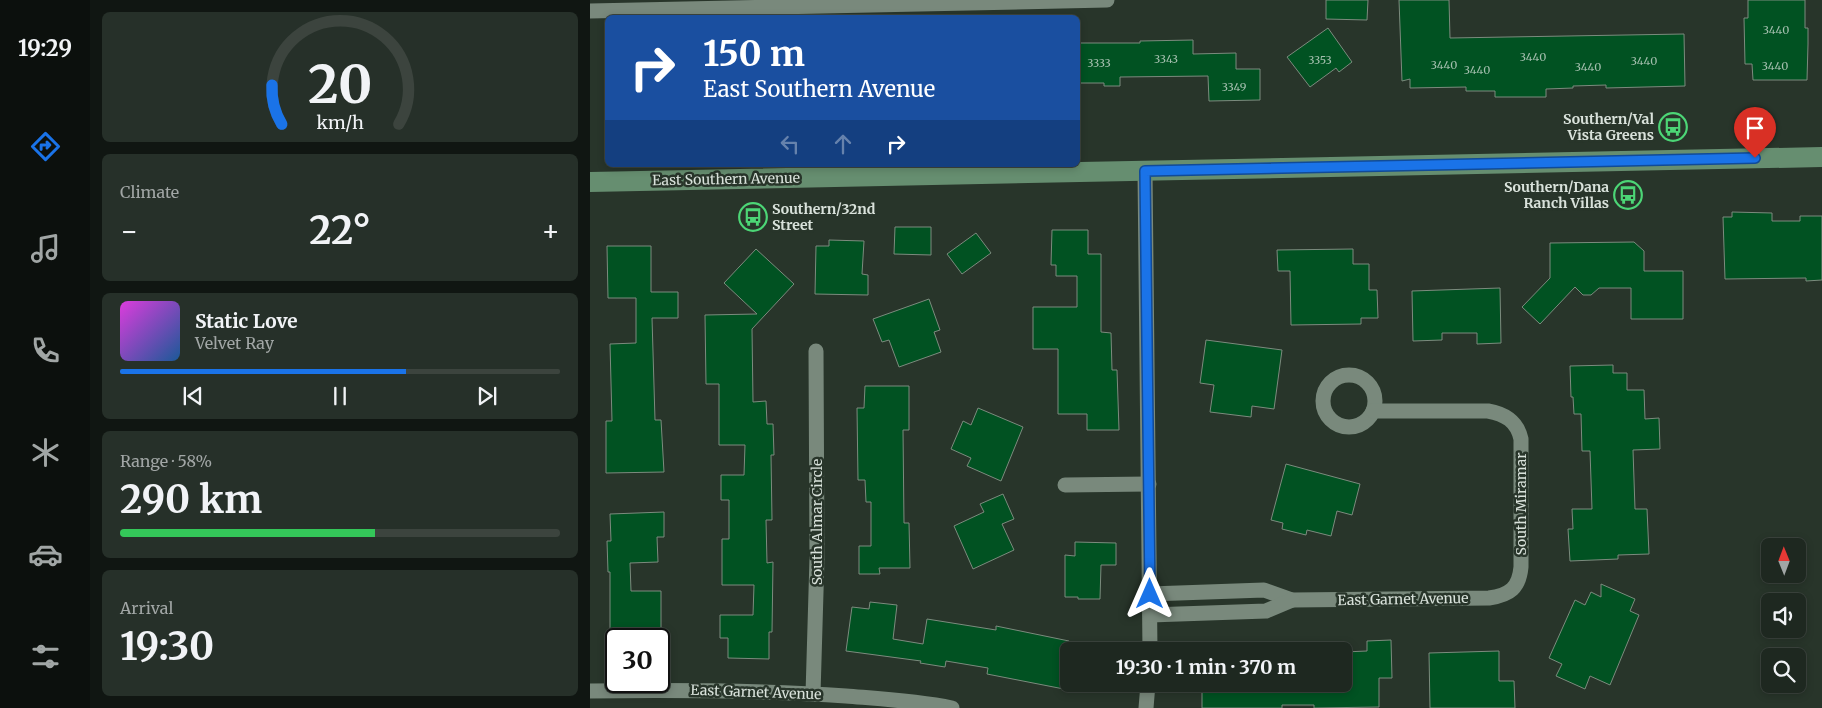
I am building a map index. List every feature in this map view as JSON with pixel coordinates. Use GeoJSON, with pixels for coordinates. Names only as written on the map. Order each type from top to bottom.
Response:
{"type":"FeatureCollection","features":[{"type":"Feature","properties":{"kind":"main road","name":"East Southern Avenue"},"geometry":{"type":"LineString","coordinates":[[590,182],[1822,157]]}},
{"type":"Feature","properties":{"kind":"street"},"geometry":{"type":"LineString","coordinates":[[590,11],[1107,0]]}},
{"type":"Feature","properties":{"kind":"street"},"geometry":{"type":"LineString","coordinates":[[1145,171],[1150,642]]}},
{"type":"Feature","properties":{"kind":"street","name":"South Almar Circle"},"geometry":{"type":"LineString","coordinates":[[813,694],[817,558],[816,351]]}},
{"type":"Feature","properties":{"kind":"street","name":"South Miramar"},"geometry":{"type":"LineString","coordinates":[[1374,411],[1488,411],[1511,419],[1520,432],[1521,449],[1521,567],[1518,582],[1513,590]]}},
{"type":"Feature","properties":{"kind":"street"},"geometry":{"type":"LineString","coordinates":[[1065,485],[1149,484]]}},
{"type":"Feature","properties":{"kind":"street","name":"East Garnet Avenue"},"geometry":{"type":"LineString","coordinates":[[1150,594],[1264,590],[1292,600],[1490,598],[1513,590]]}},
{"type":"Feature","properties":{"kind":"street","name":"East Garnet Avenue"},"geometry":{"type":"LineString","coordinates":[[1150,614],[1266,611],[1292,600]]}},
{"type":"Feature","properties":{"kind":"street","name":"East Garnet Avenue"},"geometry":{"type":"LineString","coordinates":[[590,691],[695,690],[813,694],[920,702],[952,708]]}},
{"type":"Feature","properties":{"kind":"street"},"geometry":{"type":"LineString","coordinates":[[1146,708],[1147,692]]}},
{"type":"Feature","properties":{"kind":"building"},"geometry":{"type":"Polygon","coordinates":[[[1326,0],[1368,0],[1367,20],[1326,19],[1326,0]]]}},
{"type":"Feature","properties":{"kind":"building"},"geometry":{"type":"Polygon","coordinates":[[[1399,0],[1449,0],[1450,38],[1684,34],[1685,86],[1606,88],[1606,85],[1573,86],[1573,88],[1546,89],[1546,97],[1495,97],[1495,91],[1466,91],[1466,87],[1410,88],[1410,79],[1402,81],[1399,0]]]}},
{"type":"Feature","properties":{"kind":"building"},"geometry":{"type":"Polygon","coordinates":[[[1748,0],[1805,0],[1805,28],[1808,28],[1807,80],[1753,80],[1752,64],[1745,64],[1744,18],[1748,18],[1748,0]]]}},
{"type":"Feature","properties":{"kind":"building"},"geometry":{"type":"Polygon","coordinates":[[[1328,28],[1352,62],[1339,72],[1336,68],[1310,87],[1287,57],[1328,28]]]}},
{"type":"Feature","properties":{"kind":"building"},"geometry":{"type":"Polygon","coordinates":[[[1193,40],[1193,54],[1236,53],[1236,69],[1260,69],[1260,100],[1209,101],[1208,76],[1120,77],[1120,86],[1104,86],[1104,83],[1080,83],[1080,43],[1140,43],[1140,41],[1193,40]]]}},
{"type":"Feature","properties":{"kind":"building"},"geometry":{"type":"Polygon","coordinates":[[[1732,212],[1772,213],[1772,221],[1800,221],[1800,216],[1822,216],[1822,280],[1806,281],[1806,278],[1725,279],[1723,217],[1732,217],[1732,212]]]}},
{"type":"Feature","properties":{"kind":"building"},"geometry":{"type":"Polygon","coordinates":[[[895,227],[931,227],[931,255],[894,254],[895,227]]]}},
{"type":"Feature","properties":{"kind":"building"},"geometry":{"type":"Polygon","coordinates":[[[1052,230],[1088,230],[1088,254],[1101,254],[1101,332],[1111,333],[1112,370],[1117,370],[1119,430],[1087,430],[1087,414],[1058,414],[1058,349],[1033,349],[1033,307],[1077,307],[1077,276],[1056,276],[1056,265],[1051,265],[1052,230]]]}},
{"type":"Feature","properties":{"kind":"building"},"geometry":{"type":"Polygon","coordinates":[[[976,233],[991,253],[962,274],[947,254],[976,233]]]}},
{"type":"Feature","properties":{"kind":"building"},"geometry":{"type":"Polygon","coordinates":[[[829,240],[864,241],[862,274],[868,275],[868,295],[815,294],[816,246],[829,246],[829,240]]]}},
{"type":"Feature","properties":{"kind":"building"},"geometry":{"type":"Polygon","coordinates":[[[1634,242],[1644,251],[1644,271],[1683,271],[1683,319],[1631,319],[1631,288],[1599,288],[1591,295],[1583,295],[1575,287],[1540,324],[1522,307],[1550,278],[1550,243],[1634,242]]]}},
{"type":"Feature","properties":{"kind":"building"},"geometry":{"type":"Polygon","coordinates":[[[607,246],[651,246],[651,292],[678,292],[678,318],[652,318],[655,420],[661,420],[664,472],[606,473],[606,421],[612,421],[610,344],[636,343],[636,298],[608,298],[607,246]]]}},
{"type":"Feature","properties":{"kind":"building"},"geometry":{"type":"Polygon","coordinates":[[[756,249],[794,284],[752,329],[753,402],[766,401],[767,424],[773,424],[774,455],[771,455],[772,520],[766,520],[767,563],[773,562],[772,632],[769,632],[769,659],[728,658],[728,638],[720,638],[720,615],[753,615],[754,585],[722,585],[722,539],[729,539],[729,500],[721,500],[721,475],[744,475],[745,445],[719,445],[719,384],[706,384],[705,315],[757,314],[724,283],[756,249]]]}},
{"type":"Feature","properties":{"kind":"building"},"geometry":{"type":"Polygon","coordinates":[[[1353,249],[1353,264],[1369,264],[1369,290],[1377,290],[1378,318],[1361,318],[1361,324],[1291,325],[1290,271],[1278,271],[1277,250],[1353,249]]]}},
{"type":"Feature","properties":{"kind":"building"},"geometry":{"type":"Polygon","coordinates":[[[1500,288],[1501,343],[1477,344],[1477,333],[1442,333],[1442,340],[1413,341],[1412,291],[1500,288]]]}},
{"type":"Feature","properties":{"kind":"building"},"geometry":{"type":"Polygon","coordinates":[[[929,299],[940,330],[934,332],[941,352],[899,367],[889,340],[882,342],[873,319],[929,299]]]}},
{"type":"Feature","properties":{"kind":"building"},"geometry":{"type":"Polygon","coordinates":[[[1206,340],[1282,350],[1274,409],[1252,406],[1251,417],[1210,412],[1214,385],[1200,383],[1206,340]]]}},
{"type":"Feature","properties":{"kind":"building"},"geometry":{"type":"Polygon","coordinates":[[[1613,365],[1613,373],[1627,373],[1627,390],[1644,390],[1645,419],[1659,418],[1660,449],[1633,450],[1635,509],[1647,509],[1649,554],[1618,555],[1618,559],[1570,561],[1568,529],[1573,529],[1572,509],[1592,509],[1590,451],[1582,451],[1581,414],[1574,414],[1573,397],[1571,397],[1570,366],[1613,365]]]}},
{"type":"Feature","properties":{"kind":"building"},"geometry":{"type":"Polygon","coordinates":[[[865,386],[909,386],[909,430],[903,430],[904,523],[909,523],[910,568],[879,568],[880,574],[859,574],[859,546],[871,546],[871,502],[866,502],[865,480],[858,480],[857,408],[864,408],[865,386]]]}},
{"type":"Feature","properties":{"kind":"building"},"geometry":{"type":"Polygon","coordinates":[[[978,408],[1023,427],[1001,481],[967,466],[971,458],[951,449],[963,421],[971,425],[978,408]]]}},
{"type":"Feature","properties":{"kind":"building"},"geometry":{"type":"Polygon","coordinates":[[[1286,464],[1360,484],[1352,515],[1337,511],[1331,536],[1307,530],[1306,535],[1282,529],[1283,523],[1271,520],[1286,464]]]}},
{"type":"Feature","properties":{"kind":"building"},"geometry":{"type":"Polygon","coordinates":[[[1003,494],[1014,519],[1002,524],[1014,550],[973,569],[954,526],[984,512],[980,504],[1003,494]]]}},
{"type":"Feature","properties":{"kind":"building"},"geometry":{"type":"Polygon","coordinates":[[[664,512],[664,537],[657,537],[658,562],[630,563],[631,591],[661,591],[661,628],[610,628],[610,572],[608,572],[607,541],[611,541],[610,514],[664,512]]]}},
{"type":"Feature","properties":{"kind":"building"},"geometry":{"type":"Polygon","coordinates":[[[1075,542],[1116,543],[1116,565],[1101,565],[1100,599],[1065,597],[1065,555],[1075,556],[1075,542]]]}},
{"type":"Feature","properties":{"kind":"building"},"geometry":{"type":"Polygon","coordinates":[[[1601,584],[1635,599],[1630,611],[1639,615],[1610,685],[1590,676],[1585,689],[1556,676],[1562,664],[1549,658],[1575,600],[1585,605],[1591,592],[1601,597],[1601,584]]]}},
{"type":"Feature","properties":{"kind":"building"},"geometry":{"type":"Polygon","coordinates":[[[870,602],[897,605],[893,639],[923,644],[927,619],[996,630],[996,626],[1069,641],[1060,642],[1060,688],[987,674],[988,668],[946,661],[945,667],[920,663],[921,661],[846,651],[852,607],[869,609],[870,602]]]}},
{"type":"Feature","properties":{"kind":"building"},"geometry":{"type":"Polygon","coordinates":[[[1391,640],[1392,678],[1379,678],[1379,707],[1314,708],[1314,705],[1282,705],[1282,708],[1202,708],[1202,692],[1352,692],[1352,652],[1367,651],[1367,641],[1391,640]]]}},
{"type":"Feature","properties":{"kind":"building"},"geometry":{"type":"Polygon","coordinates":[[[1499,651],[1499,681],[1514,681],[1515,708],[1430,708],[1429,653],[1499,651]]]}},
{"type":"Feature","properties":{"kind":"place","name":"Southern/Val Vista Greens"},"geometry":{"type":"Point","coordinates":[1673,127]}},
{"type":"Feature","properties":{"kind":"place","name":"Southern/Dana Ranch Villas"},"geometry":{"type":"Point","coordinates":[1628,195]}},
{"type":"Feature","properties":{"kind":"place","name":"Southern/32nd Street"},"geometry":{"type":"Point","coordinates":[753,217]}},
{"type":"Feature","properties":{"kind":"route"},"geometry":{"type":"LineString","coordinates":[[1150,594],[1145,171],[1755,158]]}}]}
